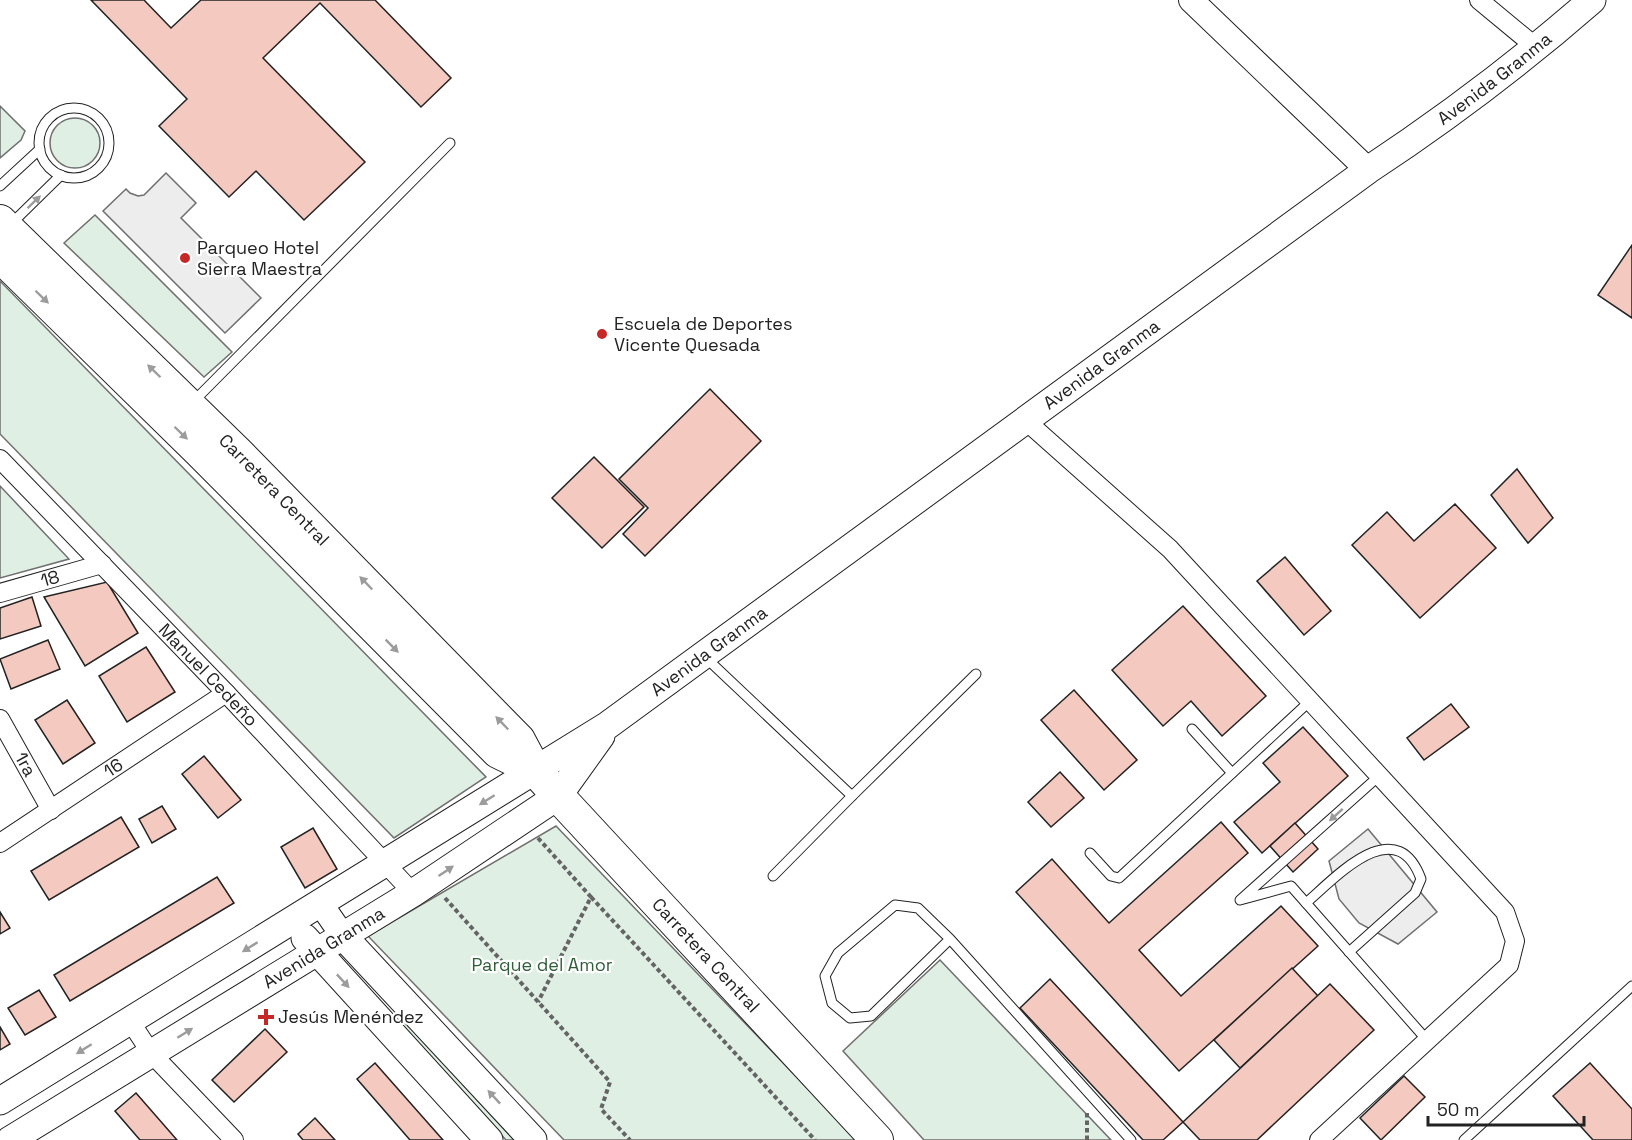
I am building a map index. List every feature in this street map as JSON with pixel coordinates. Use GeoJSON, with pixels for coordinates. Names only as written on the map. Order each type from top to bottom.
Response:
{"type":"FeatureCollection","features":[{"type":"Feature","properties":{"kind":"highway","name":"Carretera Central"},"geometry":{"type":"LineString","coordinates":[[2,234],[239,454],[519,740],[535,770],[558,796],[877,1140]]}},
{"type":"Feature","properties":{"kind":"highway","name":"Carretera Central"},"geometry":{"type":"LineString","coordinates":[[2,234],[200,452],[498,752],[535,770]]}},
{"type":"Feature","properties":{"kind":"main road","name":"Avenida Granma"},"geometry":{"type":"LineString","coordinates":[[0,1101],[608,725],[1368,170],[1429,130],[1537,48],[1592,0]]}},
{"type":"Feature","properties":{"kind":"main road","name":"Avenida Granma"},"geometry":{"type":"LineString","coordinates":[[10,1140],[422,887],[522,821],[558,796],[608,725]]}},
{"type":"Feature","properties":{"kind":"main road"},"geometry":{"type":"LineString","coordinates":[[292,921],[316,952],[489,1140]]}},
{"type":"Feature","properties":{"kind":"main road"},"geometry":{"type":"LineString","coordinates":[[343,936],[533,1140]]}},
{"type":"Feature","properties":{"kind":"street"},"geometry":{"type":"LineString","coordinates":[[1191,0],[1368,170]]}},
{"type":"Feature","properties":{"kind":"street"},"geometry":{"type":"LineString","coordinates":[[1479,0],[1537,48]]}},
{"type":"Feature","properties":{"kind":"street"},"geometry":{"type":"LineString","coordinates":[[1025,420],[1170,549],[1505,912],[1515,941],[1509,965],[1426,1039],[1319,1140]]}},
{"type":"Feature","properties":{"kind":"street","name":"Manuel Cedeño"},"geometry":{"type":"LineString","coordinates":[[0,459],[226,693],[384,863],[422,887]]}},
{"type":"Feature","properties":{"kind":"street","name":"18"},"geometry":{"type":"LineString","coordinates":[[0,593],[102,564]]}},
{"type":"Feature","properties":{"kind":"street","name":"16"},"geometry":{"type":"LineString","coordinates":[[0,843],[226,693]]}},
{"type":"Feature","properties":{"kind":"street","name":"1ra"},"geometry":{"type":"LineString","coordinates":[[0,719],[51,810]]}},
{"type":"Feature","properties":{"kind":"street"},"geometry":{"type":"LineString","coordinates":[[320,903],[343,936]]}},
{"type":"Feature","properties":{"kind":"street"},"geometry":{"type":"LineString","coordinates":[[130,1021],[151,1053],[234,1140]]}},
{"type":"Feature","properties":{"kind":"lane"},"geometry":{"type":"LineString","coordinates":[[69,108],[81,108],[92,113],[107,131],[109,143],[107,155],[92,173],[81,177],[61,175],[46,163],[40,149],[42,127],[57,112],[69,108]]}},
{"type":"Feature","properties":{"kind":"lane"},"geometry":{"type":"LineString","coordinates":[[189,406],[450,143]]}},
{"type":"Feature","properties":{"kind":"lane"},"geometry":{"type":"LineString","coordinates":[[0,186],[40,149]]}},
{"type":"Feature","properties":{"kind":"lane"},"geometry":{"type":"LineString","coordinates":[[2,234],[61,175]]}},
{"type":"Feature","properties":{"kind":"lane"},"geometry":{"type":"LineString","coordinates":[[704,656],[852,796]]}},
{"type":"Feature","properties":{"kind":"lane"},"geometry":{"type":"LineString","coordinates":[[773,876],[976,674]]}},
{"type":"Feature","properties":{"kind":"lane"},"geometry":{"type":"LineString","coordinates":[[1090,854],[1111,876],[1119,878],[1310,701]]}},
{"type":"Feature","properties":{"kind":"lane"},"geometry":{"type":"LineString","coordinates":[[1192,729],[1232,773]]}},
{"type":"Feature","properties":{"kind":"lane"},"geometry":{"type":"LineString","coordinates":[[1379,776],[1240,900],[1291,886],[1426,1039]]}},
{"type":"Feature","properties":{"kind":"lane"},"geometry":{"type":"LineString","coordinates":[[1306,903],[1356,860],[1370,852],[1385,849],[1404,854],[1415,864],[1421,879],[1415,893],[1349,952]]}},
{"type":"Feature","properties":{"kind":"lane"},"geometry":{"type":"LineString","coordinates":[[950,939],[871,1016],[850,1017],[832,1003],[825,976],[838,953],[895,904],[918,908],[950,939],[1131,1140]]}},
{"type":"Feature","properties":{"kind":"lane"},"geometry":{"type":"LineString","coordinates":[[1464,1140],[1632,986]]}},
{"type":"Feature","properties":{"kind":"path"},"geometry":{"type":"LineString","coordinates":[[522,821],[815,1140]]}},
{"type":"Feature","properties":{"kind":"path"},"geometry":{"type":"LineString","coordinates":[[422,887],[538,1002],[609,1082],[600,1108],[630,1140]]}},
{"type":"Feature","properties":{"kind":"path"},"geometry":{"type":"LineString","coordinates":[[538,1002],[591,897]]}},
{"type":"Feature","properties":{"kind":"green space"},"geometry":{"type":"Polygon","coordinates":[[[0,106],[25,131],[21,140],[0,158],[0,106]]]}},
{"type":"Feature","properties":{"kind":"green space"},"geometry":{"type":"Polygon","coordinates":[[[80,118],[93,125],[99,133],[99,153],[93,161],[85,167],[70,168],[57,161],[51,153],[50,138],[57,125],[65,119],[80,118]]]}},
{"type":"Feature","properties":{"kind":"green space"},"geometry":{"type":"Polygon","coordinates":[[[95,215],[232,352],[204,377],[64,243],[95,215]]]}},
{"type":"Feature","properties":{"kind":"green space"},"geometry":{"type":"Polygon","coordinates":[[[0,281],[486,777],[394,838],[0,434],[0,281]]]}},
{"type":"Feature","properties":{"kind":"green space"},"geometry":{"type":"Polygon","coordinates":[[[0,486],[69,559],[0,578],[0,486]]]}},
{"type":"Feature","properties":{"kind":"green space","name":"Parque del Amor"},"geometry":{"type":"Polygon","coordinates":[[[556,826],[857,1140],[564,1140],[368,936],[556,826]]]}},
{"type":"Feature","properties":{"kind":"green space"},"geometry":{"type":"Polygon","coordinates":[[[940,960],[1111,1140],[924,1140],[843,1051],[940,960]]]}},
{"type":"Feature","properties":{"kind":"green space"},"geometry":{"type":"Polygon","coordinates":[[[405,1022],[514,1140],[506,1140],[401,1027],[405,1022]]]}},
{"type":"Feature","properties":{"kind":"shaded area","name":"Parqueo Hotel Sierra Maestra"},"geometry":{"type":"Polygon","coordinates":[[[166,173],[196,203],[181,218],[261,298],[225,333],[103,211],[126,189],[138,196],[144,195],[166,173]]]}},
{"type":"Feature","properties":{"kind":"shaded area"},"geometry":{"type":"Polygon","coordinates":[[[1368,829],[1437,912],[1398,944],[1359,923],[1339,899],[1329,861],[1368,829]]]}},
{"type":"Feature","properties":{"kind":"building"},"geometry":{"type":"Polygon","coordinates":[[[91,0],[144,0],[171,28],[201,0],[375,0],[451,78],[421,107],[320,3],[263,58],[365,162],[304,220],[256,171],[229,197],[159,126],[187,99],[91,0]]]}},
{"type":"Feature","properties":{"kind":"building"},"geometry":{"type":"Polygon","coordinates":[[[1632,245],[1632,318],[1598,295],[1632,245]]]}},
{"type":"Feature","properties":{"kind":"building"},"geometry":{"type":"Polygon","coordinates":[[[710,389],[761,441],[645,556],[623,534],[648,508],[619,479],[710,389]]]}},
{"type":"Feature","properties":{"kind":"building"},"geometry":{"type":"Polygon","coordinates":[[[594,457],[644,507],[602,548],[552,498],[594,457]]]}},
{"type":"Feature","properties":{"kind":"building"},"geometry":{"type":"Polygon","coordinates":[[[1517,469],[1553,518],[1528,543],[1491,495],[1517,469]]]}},
{"type":"Feature","properties":{"kind":"building"},"geometry":{"type":"Polygon","coordinates":[[[1455,504],[1496,548],[1420,618],[1352,545],[1387,512],[1414,541],[1455,504]]]}},
{"type":"Feature","properties":{"kind":"building"},"geometry":{"type":"Polygon","coordinates":[[[1285,557],[1331,611],[1304,635],[1257,581],[1285,557]]]}},
{"type":"Feature","properties":{"kind":"building"},"geometry":{"type":"Polygon","coordinates":[[[107,582],[138,633],[85,666],[44,597],[107,582]]]}},
{"type":"Feature","properties":{"kind":"building"},"geometry":{"type":"Polygon","coordinates":[[[32,597],[41,626],[0,639],[0,608],[32,597]]]}},
{"type":"Feature","properties":{"kind":"building"},"geometry":{"type":"Polygon","coordinates":[[[1183,606],[1266,696],[1222,736],[1191,701],[1163,726],[1112,670],[1183,606]]]}},
{"type":"Feature","properties":{"kind":"building"},"geometry":{"type":"Polygon","coordinates":[[[48,640],[60,669],[11,689],[0,659],[48,640]]]}},
{"type":"Feature","properties":{"kind":"building"},"geometry":{"type":"Polygon","coordinates":[[[146,647],[175,692],[127,722],[99,676],[146,647]]]}},
{"type":"Feature","properties":{"kind":"building"},"geometry":{"type":"Polygon","coordinates":[[[1074,690],[1137,760],[1104,790],[1041,720],[1074,690]]]}},
{"type":"Feature","properties":{"kind":"building"},"geometry":{"type":"Polygon","coordinates":[[[67,700],[95,743],[63,764],[35,720],[67,700]]]}},
{"type":"Feature","properties":{"kind":"building"},"geometry":{"type":"Polygon","coordinates":[[[1451,704],[1469,727],[1424,760],[1407,738],[1451,704]]]}},
{"type":"Feature","properties":{"kind":"building"},"geometry":{"type":"Polygon","coordinates":[[[1303,727],[1348,776],[1262,853],[1234,822],[1280,782],[1263,763],[1303,727]]]}},
{"type":"Feature","properties":{"kind":"building"},"geometry":{"type":"Polygon","coordinates":[[[204,756],[241,800],[218,818],[182,774],[204,756]]]}},
{"type":"Feature","properties":{"kind":"building"},"geometry":{"type":"Polygon","coordinates":[[[1060,772],[1084,798],[1051,827],[1028,802],[1060,772]]]}},
{"type":"Feature","properties":{"kind":"building"},"geometry":{"type":"Polygon","coordinates":[[[162,806],[176,829],[152,843],[139,819],[162,806]]]}},
{"type":"Feature","properties":{"kind":"building"},"geometry":{"type":"Polygon","coordinates":[[[121,817],[139,847],[49,900],[31,871],[121,817]]]}},
{"type":"Feature","properties":{"kind":"building"},"geometry":{"type":"Polygon","coordinates":[[[1221,822],[1248,853],[1139,950],[1181,996],[1281,906],[1318,946],[1179,1071],[1016,892],[1052,859],[1109,923],[1221,822]]]}},
{"type":"Feature","properties":{"kind":"building"},"geometry":{"type":"Polygon","coordinates":[[[1295,823],[1318,849],[1293,872],[1270,846],[1295,823]]]}},
{"type":"Feature","properties":{"kind":"building"},"geometry":{"type":"Polygon","coordinates":[[[313,828],[337,869],[305,888],[281,847],[313,828]]]}},
{"type":"Feature","properties":{"kind":"building"},"geometry":{"type":"Polygon","coordinates":[[[217,877],[234,903],[70,1001],[54,975],[217,877]]]}},
{"type":"Feature","properties":{"kind":"building"},"geometry":{"type":"Polygon","coordinates":[[[0,912],[10,928],[0,934],[0,912]]]}},
{"type":"Feature","properties":{"kind":"building"},"geometry":{"type":"Polygon","coordinates":[[[1292,968],[1318,996],[1240,1068],[1214,1040],[1292,968]]]}},
{"type":"Feature","properties":{"kind":"building"},"geometry":{"type":"Polygon","coordinates":[[[1050,979],[1183,1122],[1163,1140],[1143,1140],[1020,1008],[1050,979]]]}},
{"type":"Feature","properties":{"kind":"building"},"geometry":{"type":"Polygon","coordinates":[[[1330,984],[1374,1030],[1257,1140],[1200,1140],[1183,1122],[1330,984]]]}},
{"type":"Feature","properties":{"kind":"building"},"geometry":{"type":"Polygon","coordinates":[[[39,990],[56,1017],[25,1035],[8,1008],[39,990]]]}},
{"type":"Feature","properties":{"kind":"building"},"geometry":{"type":"Polygon","coordinates":[[[0,1027],[10,1044],[0,1050],[0,1027]]]}},
{"type":"Feature","properties":{"kind":"building"},"geometry":{"type":"Polygon","coordinates":[[[265,1029],[287,1052],[234,1102],[212,1080],[265,1029]]]}},
{"type":"Feature","properties":{"kind":"building"},"geometry":{"type":"Polygon","coordinates":[[[375,1063],[443,1140],[410,1140],[357,1079],[375,1063]]]}},
{"type":"Feature","properties":{"kind":"building"},"geometry":{"type":"Polygon","coordinates":[[[1590,1063],[1632,1109],[1632,1140],[1593,1140],[1553,1096],[1590,1063]]]}},
{"type":"Feature","properties":{"kind":"building"},"geometry":{"type":"Polygon","coordinates":[[[1404,1076],[1425,1097],[1381,1140],[1360,1118],[1404,1076]]]}},
{"type":"Feature","properties":{"kind":"building"},"geometry":{"type":"Polygon","coordinates":[[[136,1093],[177,1140],[140,1140],[115,1111],[136,1093]]]}},
{"type":"Feature","properties":{"kind":"building"},"geometry":{"type":"Polygon","coordinates":[[[315,1118],[335,1140],[303,1140],[298,1134],[315,1118]]]}},
{"type":"Feature","properties":{"kind":"place","name":"Parqueo Hotel Sierra Maestra"},"geometry":{"type":"Point","coordinates":[185,258]}},
{"type":"Feature","properties":{"kind":"place","name":"Escuela de Deportes Vicente Quesada"},"geometry":{"type":"Point","coordinates":[602,334]}},
{"type":"Feature","properties":{"kind":"place","name":"Jesús Menéndez"},"geometry":{"type":"Point","coordinates":[266,1017]}}]}
